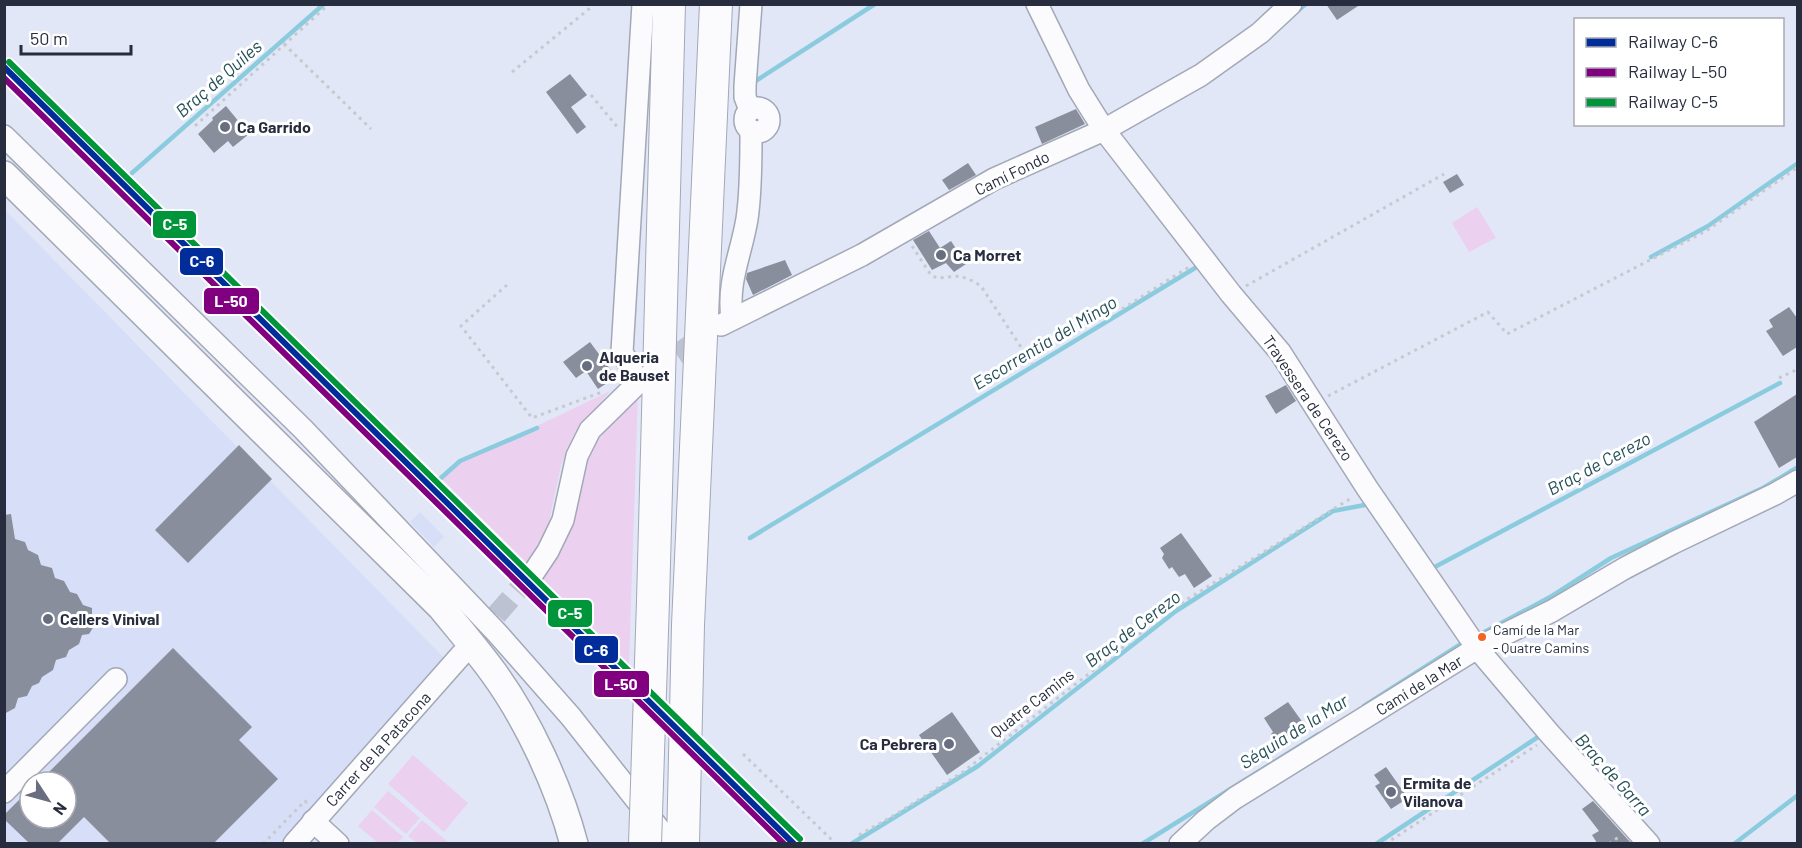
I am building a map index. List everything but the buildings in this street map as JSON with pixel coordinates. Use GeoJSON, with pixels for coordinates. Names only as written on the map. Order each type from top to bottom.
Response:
{"type":"FeatureCollection","features":[{"type":"Feature","properties":{"kind":"highway"},"geometry":{"type":"LineString","coordinates":[[645,843],[669,4]]}},
{"type":"Feature","properties":{"kind":"highway"},"geometry":{"type":"LineString","coordinates":[[683,843],[688,625],[716,4]]}},
{"type":"Feature","properties":{"kind":"main road"},"geometry":{"type":"LineString","coordinates":[[4,175],[441,607],[495,674],[533,738],[565,810],[574,843]]}},
{"type":"Feature","properties":{"kind":"street"},"geometry":{"type":"LineString","coordinates":[[534,572],[548,551],[563,520],[577,456],[590,430],[638,376],[622,352],[643,4]]}},
{"type":"Feature","properties":{"kind":"street","name":"Camí Fondo"},"geometry":{"type":"LineString","coordinates":[[751,4],[745,86],[745,97],[751,120],[750,194],[747,222],[729,298],[726,322],[862,255],[994,180],[1104,130],[1201,75],[1260,33],[1291,4]]}},
{"type":"Feature","properties":{"kind":"street","name":"Travessera de Cerezo"},"geometry":{"type":"LineString","coordinates":[[1037,4],[1079,90],[1104,130],[1231,294],[1280,352],[1367,488],[1477,648],[1549,733],[1649,843]]}},
{"type":"Feature","properties":{"kind":"street"},"geometry":{"type":"LineString","coordinates":[[4,136],[303,429],[498,634],[571,717],[671,843]]}},
{"type":"Feature","properties":{"kind":"street","name":"Camí de la Mar"},"geometry":{"type":"LineString","coordinates":[[1180,843],[1235,798],[1477,648],[1552,611],[1625,568],[1797,481]]}},
{"type":"Feature","properties":{"kind":"street","name":"Carrer de la Patacona"},"geometry":{"type":"LineString","coordinates":[[294,843],[462,654]]}},
{"type":"Feature","properties":{"kind":"street"},"geometry":{"type":"LineString","coordinates":[[8,783],[116,679]]}},
{"type":"Feature","properties":{"kind":"street"},"geometry":{"type":"LineString","coordinates":[[313,821],[338,843]]}},
{"type":"Feature","properties":{"kind":"path"},"geometry":{"type":"LineString","coordinates":[[195,126],[329,4]]}},
{"type":"Feature","properties":{"kind":"path"},"geometry":{"type":"LineString","coordinates":[[512,72],[596,4]]}},
{"type":"Feature","properties":{"kind":"path"},"geometry":{"type":"LineString","coordinates":[[284,44],[371,129]]}},
{"type":"Feature","properties":{"kind":"path"},"geometry":{"type":"LineString","coordinates":[[591,95],[629,142],[635,144]]}},
{"type":"Feature","properties":{"kind":"path"},"geometry":{"type":"LineString","coordinates":[[1313,404],[1488,312],[1506,334],[1707,231],[1797,167]]}},
{"type":"Feature","properties":{"kind":"path"},"geometry":{"type":"LineString","coordinates":[[1231,294],[1444,174]]}},
{"type":"Feature","properties":{"kind":"path"},"geometry":{"type":"LineString","coordinates":[[902,232],[931,275],[936,278],[960,276],[981,286],[1032,364]]}},
{"type":"Feature","properties":{"kind":"path"},"geometry":{"type":"LineString","coordinates":[[1122,309],[1203,258]]}},
{"type":"Feature","properties":{"kind":"path"},"geometry":{"type":"LineString","coordinates":[[507,285],[461,326],[532,418],[609,390],[638,376]]}},
{"type":"Feature","properties":{"kind":"path"},"geometry":{"type":"LineString","coordinates":[[1779,378],[1797,369]]}},
{"type":"Feature","properties":{"kind":"path","name":"Quatre Camins"},"geometry":{"type":"LineString","coordinates":[[859,834],[893,816],[963,772],[1173,608],[1367,488]]}},
{"type":"Feature","properties":{"kind":"path"},"geometry":{"type":"LineString","coordinates":[[1385,843],[1541,742],[1549,733]]}},
{"type":"Feature","properties":{"kind":"path"},"geometry":{"type":"LineString","coordinates":[[743,754],[836,843]]}},
{"type":"Feature","properties":{"kind":"shaded area"},"geometry":{"type":"Polygon","coordinates":[[[1477,207],[1496,238],[1469,252],[1452,223],[1477,207]]]}},
{"type":"Feature","properties":{"kind":"shaded area"},"geometry":{"type":"Polygon","coordinates":[[[4,209],[455,669],[297,843],[5,843],[4,209]]]}},
{"type":"Feature","properties":{"kind":"shaded area"},"geometry":{"type":"Polygon","coordinates":[[[610,391],[573,437],[561,465],[547,531],[528,564],[439,476],[460,459],[610,391]]]}},
{"type":"Feature","properties":{"kind":"shaded area"},"geometry":{"type":"Polygon","coordinates":[[[638,394],[629,664],[543,579],[563,547],[587,449],[638,394]]]}},
{"type":"Feature","properties":{"kind":"shaded area"},"geometry":{"type":"Polygon","coordinates":[[[420,512],[444,537],[434,547],[410,522],[420,512]]]}},
{"type":"Feature","properties":{"kind":"shaded area"},"geometry":{"type":"Polygon","coordinates":[[[413,755],[468,803],[444,832],[388,784],[413,755]]]}},
{"type":"Feature","properties":{"kind":"shaded area"},"geometry":{"type":"Polygon","coordinates":[[[388,791],[420,818],[406,834],[374,807],[388,791]]]}},
{"type":"Feature","properties":{"kind":"shaded area"},"geometry":{"type":"Polygon","coordinates":[[[372,810],[403,837],[397,843],[378,843],[358,826],[372,810]]]}},
{"type":"Feature","properties":{"kind":"shaded area"},"geometry":{"type":"Polygon","coordinates":[[[422,820],[449,843],[417,843],[408,836],[422,820]]]}},
{"type":"Feature","properties":{"kind":"waterway","name":"Braç de Quiles"},"geometry":{"type":"LineString","coordinates":[[132,173],[324,4]]}},
{"type":"Feature","properties":{"kind":"waterway"},"geometry":{"type":"LineString","coordinates":[[751,84],[875,4]]}},
{"type":"Feature","properties":{"kind":"waterway"},"geometry":{"type":"LineString","coordinates":[[1296,12],[1306,4]]}},
{"type":"Feature","properties":{"kind":"waterway","name":"Escorrentia del Mingo"},"geometry":{"type":"LineString","coordinates":[[1651,257],[1708,226],[1798,163]]}},
{"type":"Feature","properties":{"kind":"waterway","name":"Escorrentia del Mingo"},"geometry":{"type":"LineString","coordinates":[[750,538],[1200,265],[1201,267]]}},
{"type":"Feature","properties":{"kind":"waterway","name":"Braç de Cerezo"},"geometry":{"type":"LineString","coordinates":[[1431,569],[1780,383]]}},
{"type":"Feature","properties":{"kind":"waterway"},"geometry":{"type":"LineString","coordinates":[[441,478],[460,461],[537,428]]}},
{"type":"Feature","properties":{"kind":"waterway","name":"Séquia de la Mar"},"geometry":{"type":"LineString","coordinates":[[1477,636],[1552,596],[1611,558],[1763,488],[1798,467]]}},
{"type":"Feature","properties":{"kind":"waterway","name":"Braç de Cerezo"},"geometry":{"type":"LineString","coordinates":[[851,844],[978,766],[1176,611],[1333,511],[1370,504]]}},
{"type":"Feature","properties":{"kind":"waterway","name":"Séquia de la Mar"},"geometry":{"type":"LineString","coordinates":[[1364,706],[1461,644]]}},
{"type":"Feature","properties":{"kind":"waterway","name":"Séquia de la Mar"},"geometry":{"type":"LineString","coordinates":[[1142,844],[1319,734]]}},
{"type":"Feature","properties":{"kind":"waterway","name":"Braç de Garra"},"geometry":{"type":"LineString","coordinates":[[1376,844],[1541,735]]}},
{"type":"Feature","properties":{"kind":"waterway","name":"Braç de Garra"},"geometry":{"type":"LineString","coordinates":[[1734,844],[1798,795]]}},
{"type":"Feature","properties":{"kind":"tunnel"},"geometry":{"type":"LineString","coordinates":[[651,372],[707,334]]}},
{"type":"Feature","properties":{"kind":"tunnel"},"geometry":{"type":"LineString","coordinates":[[476,638],[534,572]]}},
{"type":"Feature","properties":{"kind":"rail line","name":"C-5"},"geometry":{"type":"LineString","coordinates":[[9,62],[800,839]]}},
{"type":"Feature","properties":{"kind":"rail line","name":"C-6"},"geometry":{"type":"LineString","coordinates":[[4,67],[794,844]]}},
{"type":"Feature","properties":{"kind":"rail line","name":"L-50"},"geometry":{"type":"LineString","coordinates":[[4,78],[784,844]]}},
{"type":"Feature","properties":{"kind":"place","name":"Ca Garrido"},"geometry":{"type":"Point","coordinates":[225,127]}},
{"type":"Feature","properties":{"kind":"place","name":"Ca Morret"},"geometry":{"type":"Point","coordinates":[941,255]}},
{"type":"Feature","properties":{"kind":"place","name":"Alqueria de Bauset"},"geometry":{"type":"Point","coordinates":[587,366]}},
{"type":"Feature","properties":{"kind":"place","name":"Cellers Vinival"},"geometry":{"type":"Point","coordinates":[48,619]}},
{"type":"Feature","properties":{"kind":"place","name":"Camí de la Mar - Quatre Camins"},"geometry":{"type":"Point","coordinates":[1482,637]}},
{"type":"Feature","properties":{"kind":"place","name":"Ca Pebrera"},"geometry":{"type":"Point","coordinates":[949,744]}},
{"type":"Feature","properties":{"kind":"place","name":"Ermita de Vilanova"},"geometry":{"type":"Point","coordinates":[1391,792]}}]}
